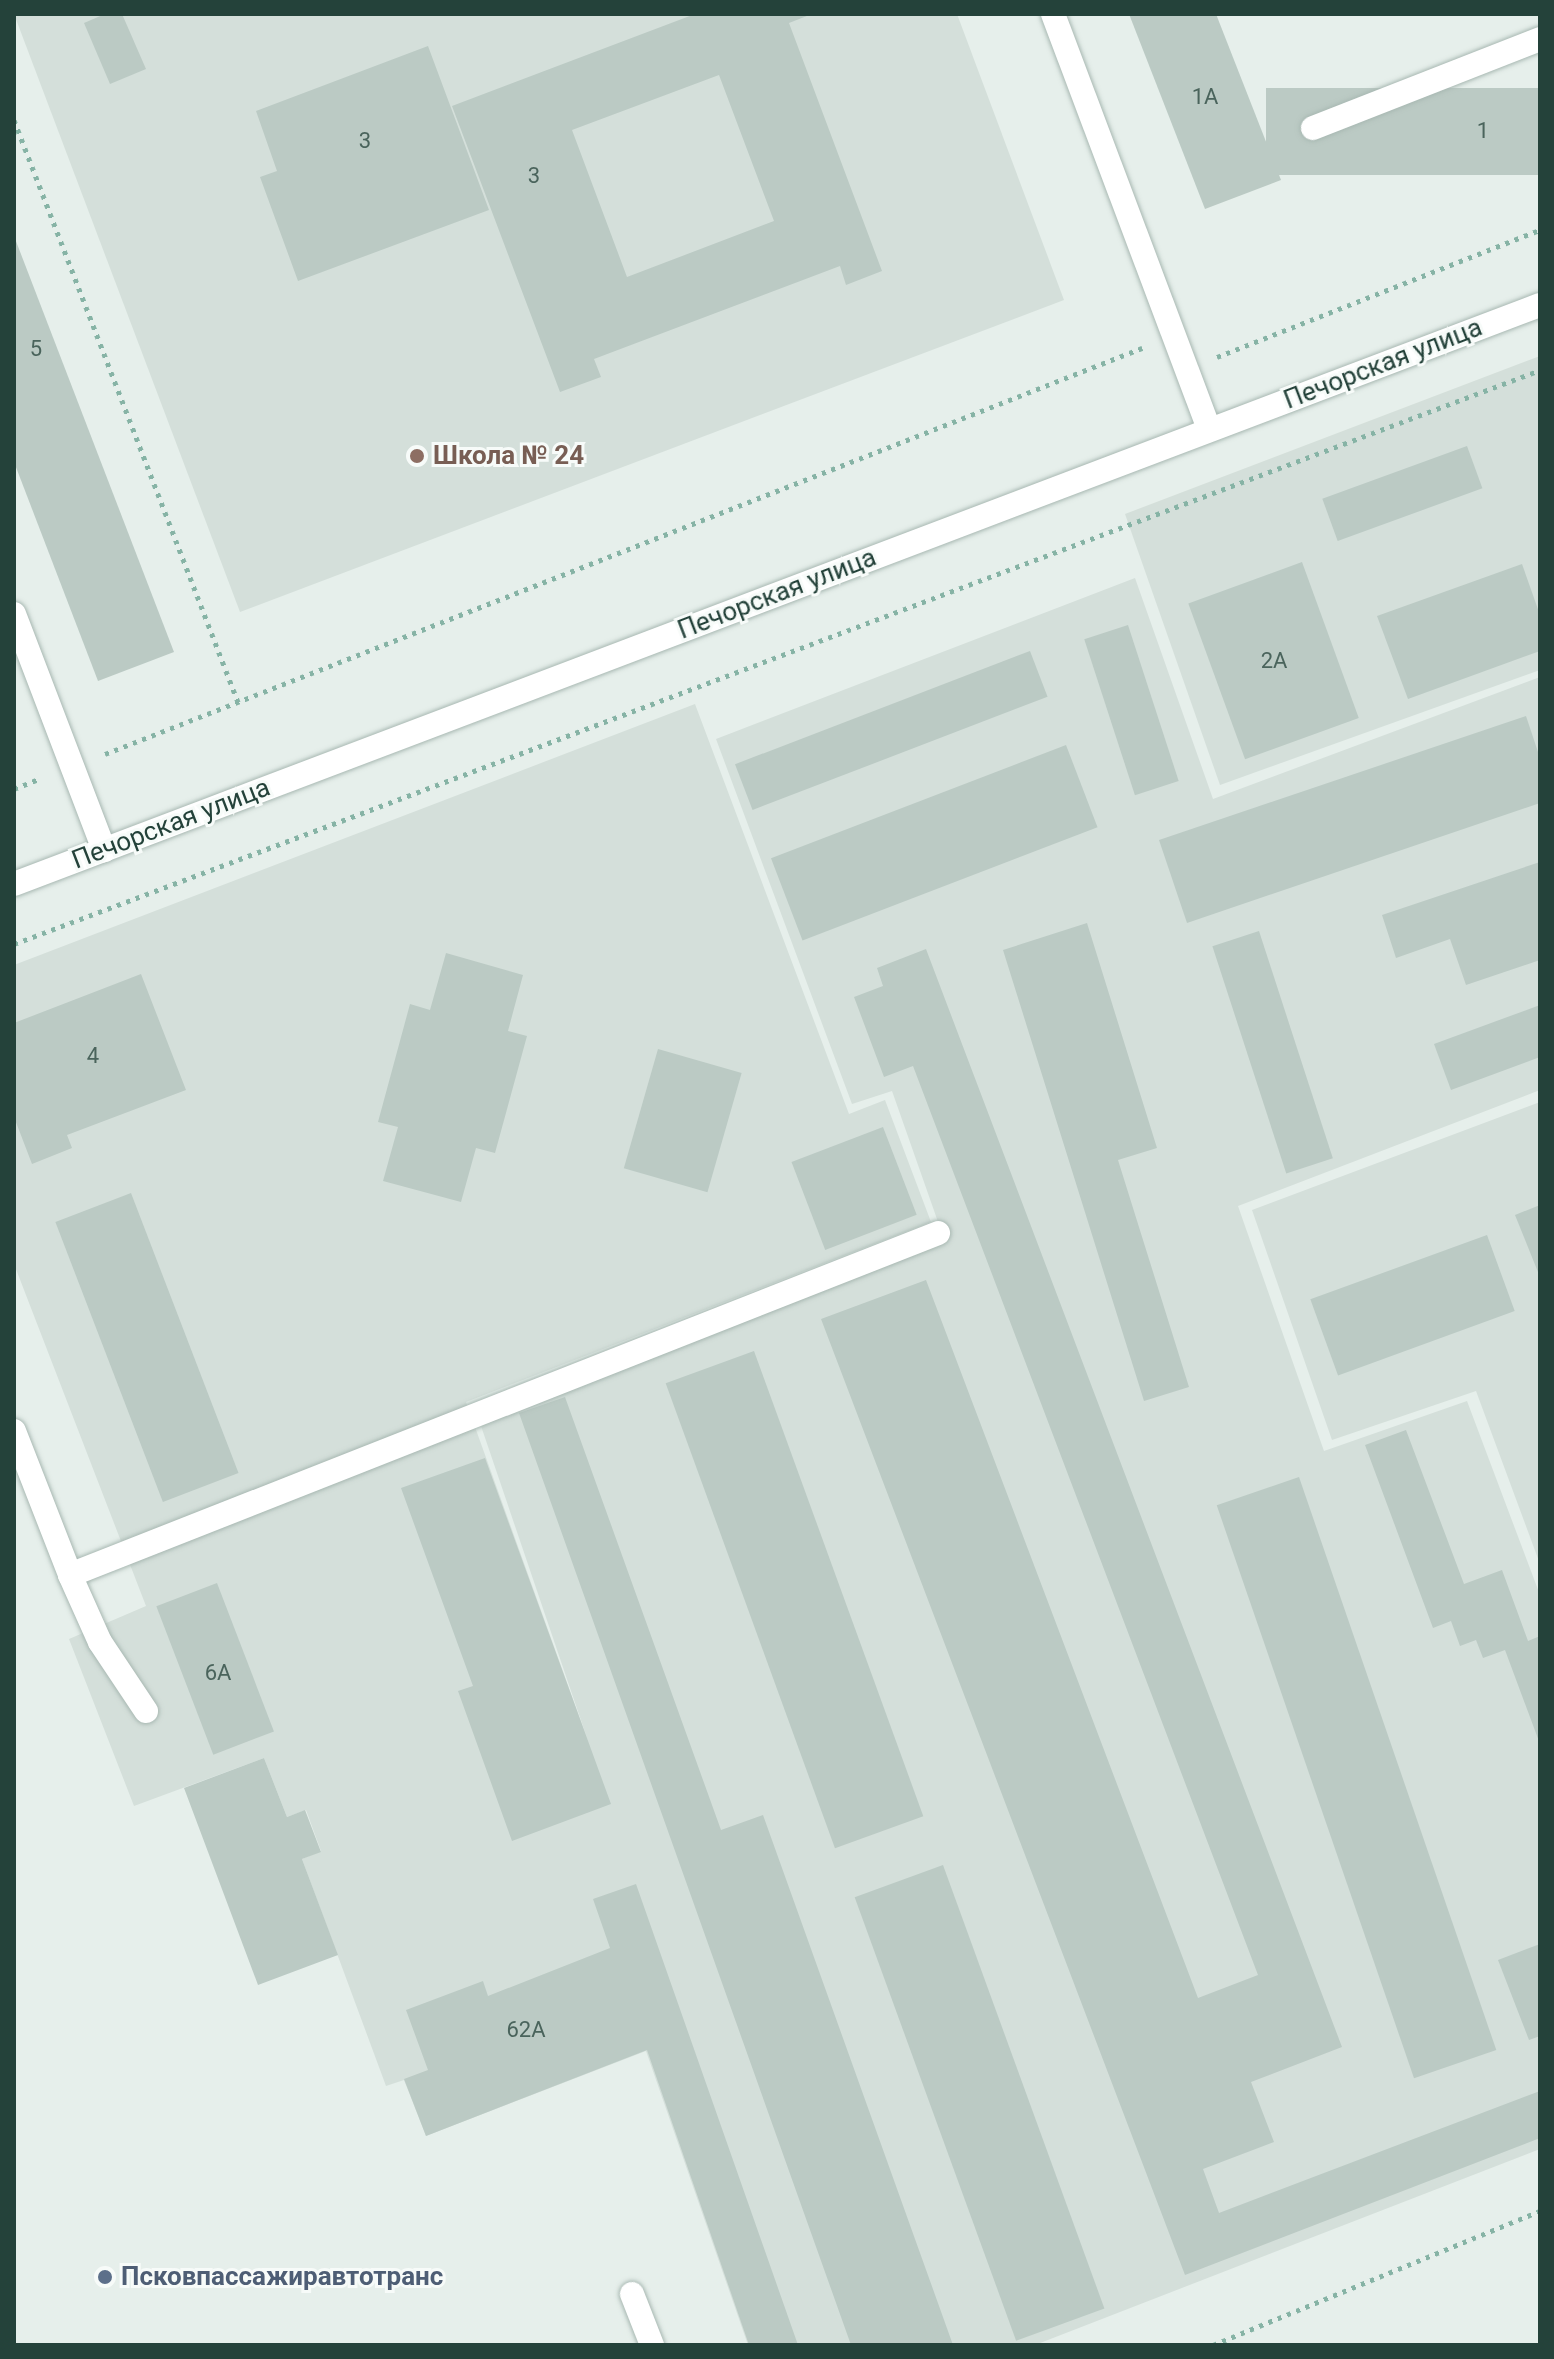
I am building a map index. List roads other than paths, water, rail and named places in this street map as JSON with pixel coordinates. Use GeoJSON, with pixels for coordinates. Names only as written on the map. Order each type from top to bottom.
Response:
{"type":"FeatureCollection","features":[{"type":"Feature","properties":{"kind":"street"},"geometry":{"type":"LineString","coordinates":[[1053,14],[1209,430]]}},
{"type":"Feature","properties":{"kind":"street"},"geometry":{"type":"LineString","coordinates":[[1313,128],[1540,39]]}},
{"type":"Feature","properties":{"kind":"street","name":"Печорская улица"},"geometry":{"type":"LineString","coordinates":[[14,884],[1540,305]]}},
{"type":"Feature","properties":{"kind":"street"},"geometry":{"type":"LineString","coordinates":[[15,618],[104,850]]}},
{"type":"Feature","properties":{"kind":"street"},"geometry":{"type":"LineString","coordinates":[[70,1575],[938,1233]]}},
{"type":"Feature","properties":{"kind":"street"},"geometry":{"type":"LineString","coordinates":[[14,1431],[70,1575],[100,1642],[146,1711]]}},
{"type":"Feature","properties":{"kind":"street"},"geometry":{"type":"LineString","coordinates":[[632,2294],[652,2345]]}},
{"type":"Feature","properties":{"kind":"place","name":"Школа № 24"},"geometry":{"type":"Point","coordinates":[417,456]}},
{"type":"Feature","properties":{"kind":"place","name":"Псковпассажиравтотранс"},"geometry":{"type":"Point","coordinates":[105,2277]}}]}
